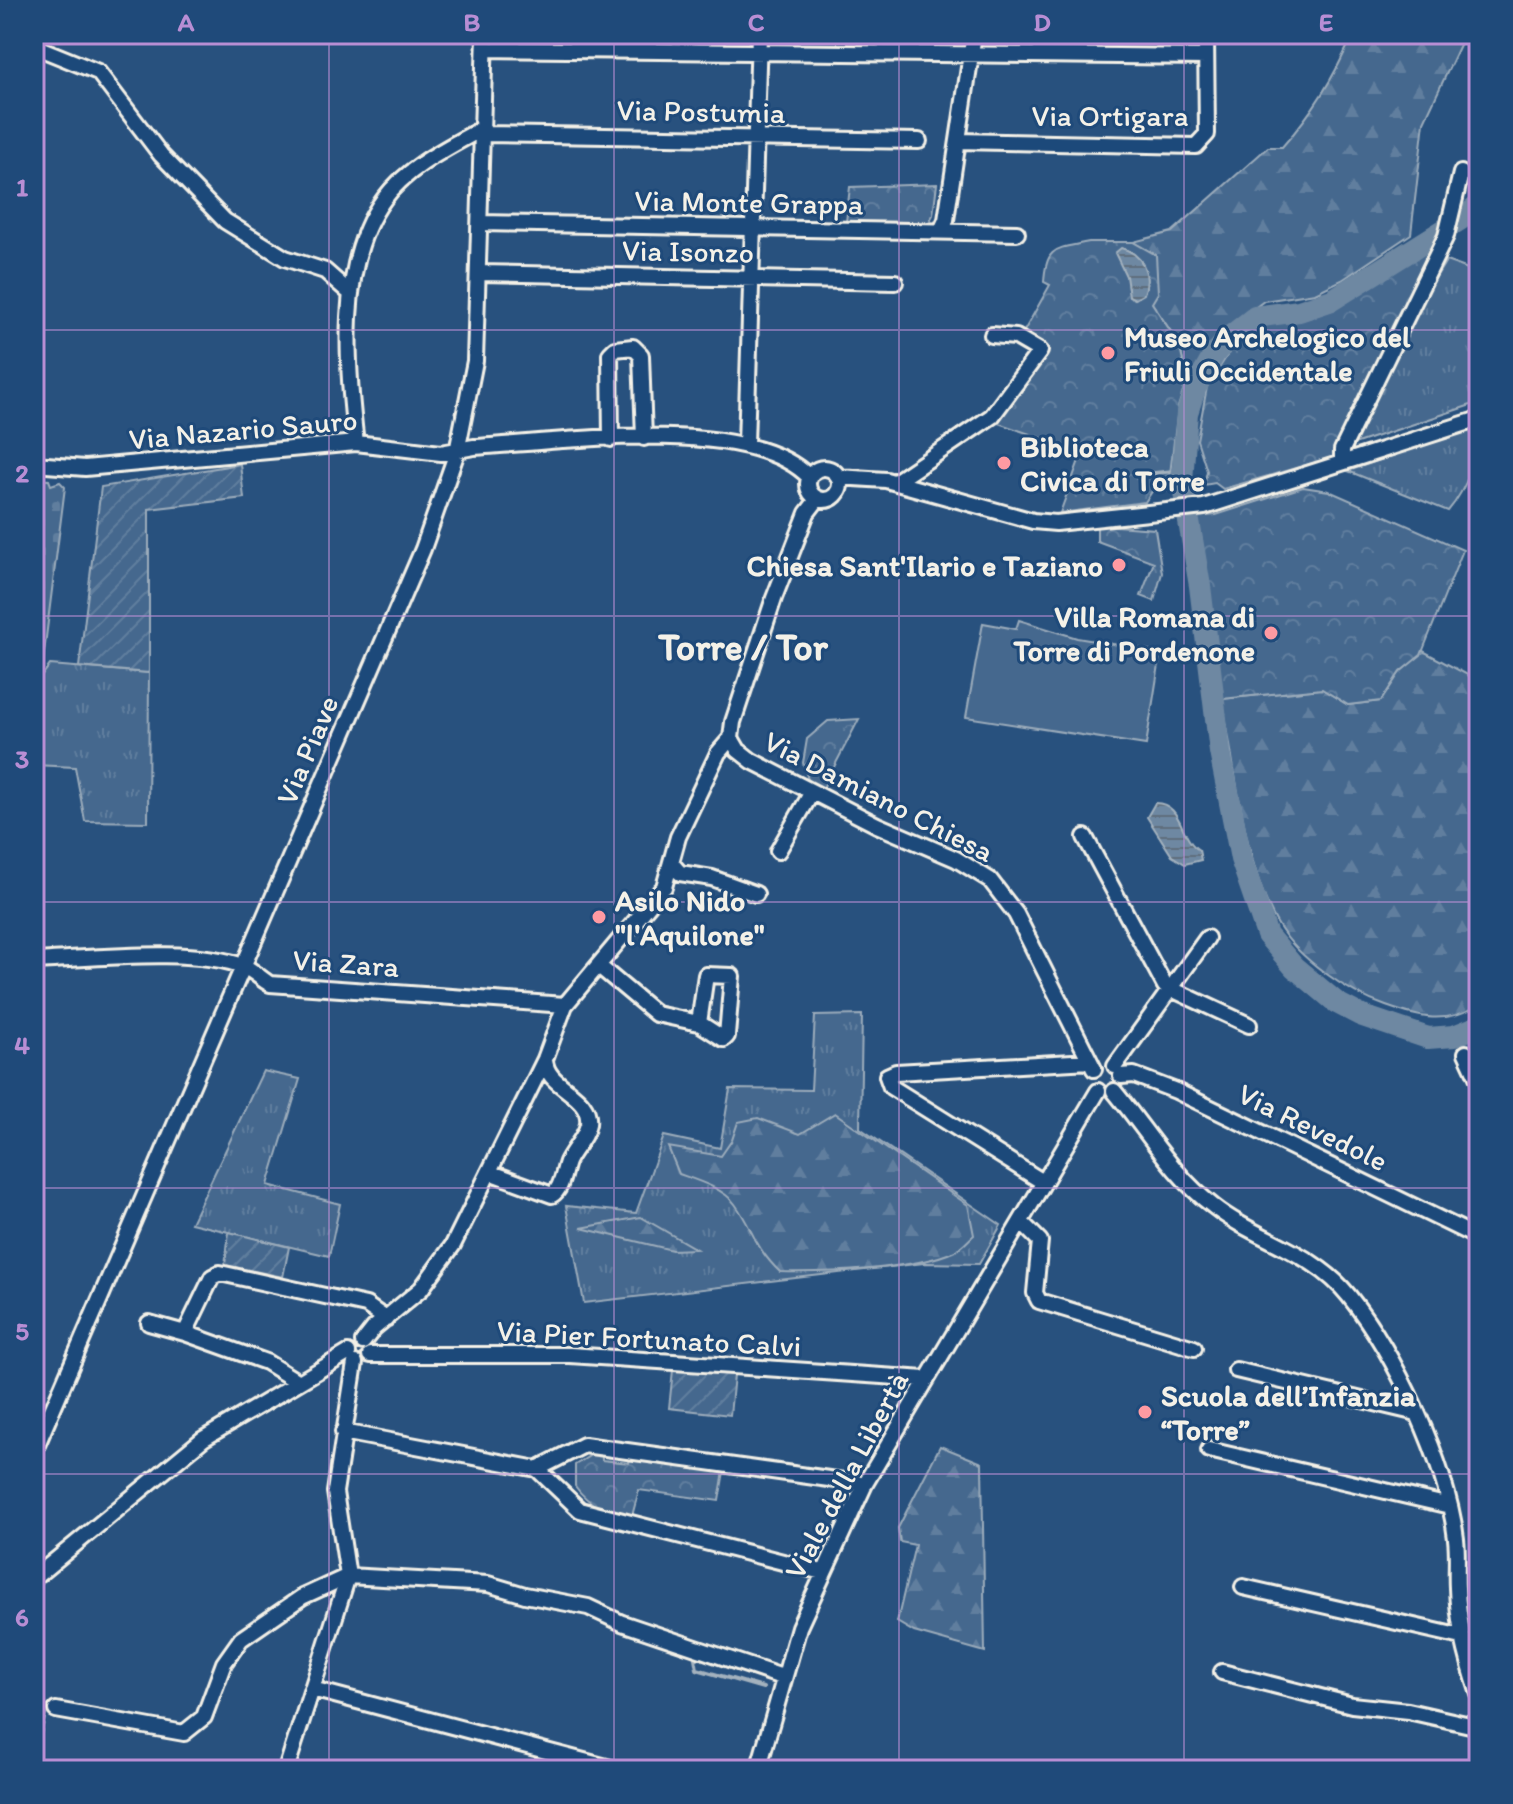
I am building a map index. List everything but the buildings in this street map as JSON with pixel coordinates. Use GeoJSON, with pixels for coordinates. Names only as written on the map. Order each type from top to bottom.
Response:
{"type":"FeatureCollection","features":[{"type":"Feature","properties":{"kind":"street"},"geometry":{"type":"LineString","coordinates":[[746,444],[759,34]]}},
{"type":"Feature","properties":{"kind":"street"},"geometry":{"type":"LineString","coordinates":[[941,231],[974,34]]}},
{"type":"Feature","properties":{"kind":"street","name":"Via Ortigara"},"geometry":{"type":"LineString","coordinates":[[958,141],[1196,146],[1207,134],[1206,34]]}},
{"type":"Feature","properties":{"kind":"street"},"geometry":{"type":"LineString","coordinates":[[485,42],[759,53],[1206,57]]}},
{"type":"Feature","properties":{"kind":"street","name":"Via Piave"},"geometry":{"type":"LineString","coordinates":[[34,1452],[423,549],[457,452],[475,361],[485,42]]}},
{"type":"Feature","properties":{"kind":"street"},"geometry":{"type":"LineString","coordinates":[[34,46],[98,72],[161,155],[225,221],[285,258],[325,271],[350,293]]}},
{"type":"Feature","properties":{"kind":"street"},"geometry":{"type":"LineString","coordinates":[[356,443],[350,293],[368,228],[384,198],[425,161],[482,131]]}},
{"type":"Feature","properties":{"kind":"street","name":"Via Postumia"},"geometry":{"type":"LineString","coordinates":[[482,131],[919,141]]}},
{"type":"Feature","properties":{"kind":"street"},"geometry":{"type":"LineString","coordinates":[[1342,462],[1342,450],[1446,236],[1461,173]]}},
{"type":"Feature","properties":{"kind":"street","name":"Via Monte Grappa"},"geometry":{"type":"LineString","coordinates":[[481,223],[1017,233]]}},
{"type":"Feature","properties":{"kind":"street","name":"Via Isonzo"},"geometry":{"type":"LineString","coordinates":[[480,273],[895,282]]}},
{"type":"Feature","properties":{"kind":"street"},"geometry":{"type":"LineString","coordinates":[[895,482],[992,416],[1040,351],[1016,337],[992,335]]}},
{"type":"Feature","properties":{"kind":"street"},"geometry":{"type":"LineString","coordinates":[[611,439],[610,354],[618,348],[633,347],[641,355],[644,438]]}},
{"type":"Feature","properties":{"kind":"street"},"geometry":{"type":"LineString","coordinates":[[817,500],[808,490],[809,477],[824,468],[838,477],[861,476],[895,482],[1033,521],[1056,523],[1204,507],[1479,419]]}},
{"type":"Feature","properties":{"kind":"street","name":"Via Nazario Sauro"},"geometry":{"type":"LineString","coordinates":[[34,464],[85,468],[135,465],[356,443],[457,452],[474,447],[679,436],[746,444],[796,463],[809,477]]}},
{"type":"Feature","properties":{"kind":"street"},"geometry":{"type":"LineString","coordinates":[[34,1578],[80,1543],[171,1462],[232,1420],[298,1382],[352,1358],[366,1361],[366,1348],[386,1319],[439,1268],[545,1059],[565,1005],[658,897],[673,865],[683,825],[718,753],[731,738],[733,722],[774,598],[807,513],[817,500],[835,496],[838,477]]}},
{"type":"Feature","properties":{"kind":"street","name":"Via Damiano Chiesa"},"geometry":{"type":"LineString","coordinates":[[731,738],[744,757],[965,864],[990,880],[1016,914],[1092,1065]]}},
{"type":"Feature","properties":{"kind":"street"},"geometry":{"type":"LineString","coordinates":[[778,851],[812,792]]}},
{"type":"Feature","properties":{"kind":"street"},"geometry":{"type":"LineString","coordinates":[[1085,837],[1161,980],[1170,988],[1249,1025]]}},
{"type":"Feature","properties":{"kind":"street"},"geometry":{"type":"LineString","coordinates":[[673,865],[680,873],[712,878],[756,894]]}},
{"type":"Feature","properties":{"kind":"street"},"geometry":{"type":"LineString","coordinates":[[1114,1091],[1118,1071],[1170,988],[1207,938]]}},
{"type":"Feature","properties":{"kind":"street","name":"Via Zara"},"geometry":{"type":"LineString","coordinates":[[34,961],[160,956],[243,966],[270,984],[565,1005]]}},
{"type":"Feature","properties":{"kind":"street"},"geometry":{"type":"LineString","coordinates":[[600,967],[656,1014],[699,1023]]}},
{"type":"Feature","properties":{"kind":"street"},"geometry":{"type":"LineString","coordinates":[[1466,1053],[1479,1081]]}},
{"type":"Feature","properties":{"kind":"street"},"geometry":{"type":"LineString","coordinates":[[489,1172],[552,1195],[559,1187],[570,1155],[586,1130],[588,1116],[580,1101],[548,1073],[545,1059]]}},
{"type":"Feature","properties":{"kind":"street"},"geometry":{"type":"LineString","coordinates":[[1043,1182],[891,1087],[887,1076],[896,1072],[1104,1063],[1118,1071]]}},
{"type":"Feature","properties":{"kind":"street"},"geometry":{"type":"LineString","coordinates":[[1092,1065],[1091,1080],[1098,1091],[1114,1091]]}},
{"type":"Feature","properties":{"kind":"street","name":"Via Revedole"},"geometry":{"type":"LineString","coordinates":[[1118,1071],[1176,1091],[1479,1238]]}},
{"type":"Feature","properties":{"kind":"street","name":"Viale della Libertà"},"geometry":{"type":"LineString","coordinates":[[758,1770],[782,1677],[822,1572],[865,1484],[1098,1091]]}},
{"type":"Feature","properties":{"kind":"street"},"geometry":{"type":"LineString","coordinates":[[1114,1091],[1196,1193],[1215,1208],[1321,1269],[1347,1294],[1417,1413],[1436,1455],[1456,1541],[1462,1637],[1479,1694]]}},
{"type":"Feature","properties":{"kind":"street"},"geometry":{"type":"LineString","coordinates":[[1021,1222],[1040,1241],[1035,1293],[1039,1301],[1194,1348]]}},
{"type":"Feature","properties":{"kind":"street"},"geometry":{"type":"LineString","coordinates":[[185,1333],[212,1277],[220,1273],[366,1305],[386,1319]]}},
{"type":"Feature","properties":{"kind":"street"},"geometry":{"type":"LineString","coordinates":[[149,1323],[266,1362],[298,1382]]}},
{"type":"Feature","properties":{"kind":"street","name":"Via Pier Fortunato Calvi"},"geometry":{"type":"LineString","coordinates":[[366,1348],[570,1355],[926,1379]]}},
{"type":"Feature","properties":{"kind":"street"},"geometry":{"type":"LineString","coordinates":[[286,1770],[348,1576],[335,1492],[352,1358]]}},
{"type":"Feature","properties":{"kind":"street"},"geometry":{"type":"LineString","coordinates":[[1236,1370],[1417,1413]]}},
{"type":"Feature","properties":{"kind":"street"},"geometry":{"type":"LineString","coordinates":[[343,1432],[537,1469],[580,1510],[822,1572]]}},
{"type":"Feature","properties":{"kind":"street"},"geometry":{"type":"LineString","coordinates":[[537,1469],[584,1445],[865,1484]]}},
{"type":"Feature","properties":{"kind":"street"},"geometry":{"type":"LineString","coordinates":[[1209,1450],[1450,1506]]}},
{"type":"Feature","properties":{"kind":"street"},"geometry":{"type":"LineString","coordinates":[[56,1710],[184,1733],[204,1717],[224,1663],[241,1639],[302,1597],[348,1576],[488,1584],[588,1607],[622,1623],[782,1677]]}},
{"type":"Feature","properties":{"kind":"street"},"geometry":{"type":"LineString","coordinates":[[1243,1587],[1462,1637]]}},
{"type":"Feature","properties":{"kind":"street"},"geometry":{"type":"LineString","coordinates":[[1222,1672],[1352,1705],[1408,1711],[1479,1727]]}},
{"type":"Feature","properties":{"kind":"street"},"geometry":{"type":"LineString","coordinates":[[312,1689],[618,1770]]}},
{"type":"Feature","properties":{"kind":"green space"},"geometry":{"type":"Polygon","coordinates":[[[1353,34],[1465,34],[1424,122],[1411,234],[1342,280],[1315,293],[1264,301],[1237,321],[1187,379],[1179,344],[1152,303],[1156,255],[1133,242],[1172,232],[1268,147],[1282,147],[1322,94],[1353,34]]]}},
{"type":"Feature","properties":{"kind":"green space"},"geometry":{"type":"Polygon","coordinates":[[[937,184],[933,215],[928,224],[846,222],[850,187],[937,184]]]}},
{"type":"Feature","properties":{"kind":"green space"},"geometry":{"type":"Polygon","coordinates":[[[1436,241],[1425,271],[1337,456],[1223,489],[1215,483],[1204,485],[1207,471],[1197,440],[1207,387],[1238,339],[1257,325],[1316,314],[1340,304],[1436,241]]]}},
{"type":"Feature","properties":{"kind":"green space"},"geometry":{"type":"Polygon","coordinates":[[[1089,242],[1133,242],[1156,255],[1158,293],[1152,303],[1179,344],[1187,379],[1178,407],[1168,491],[1153,490],[1145,502],[1060,513],[1082,452],[998,423],[1047,351],[1023,333],[1050,285],[1044,282],[1047,261],[1061,248],[1089,242]]]}},
{"type":"Feature","properties":{"kind":"green space"},"geometry":{"type":"Polygon","coordinates":[[[1446,261],[1479,273],[1477,403],[1354,444],[1426,293],[1446,261]]]}},
{"type":"Feature","properties":{"kind":"green space"},"geometry":{"type":"Polygon","coordinates":[[[1479,426],[1471,471],[1448,511],[1348,471],[1479,426]]]}},
{"type":"Feature","properties":{"kind":"green space"},"geometry":{"type":"Polygon","coordinates":[[[240,464],[244,498],[149,509],[149,673],[79,667],[101,487],[240,464]]]}},
{"type":"Feature","properties":{"kind":"green space"},"geometry":{"type":"Polygon","coordinates":[[[34,479],[49,480],[51,485],[60,482],[65,487],[41,677],[34,676],[34,479]]]}},
{"type":"Feature","properties":{"kind":"green space"},"geometry":{"type":"Polygon","coordinates":[[[1303,487],[1329,491],[1463,550],[1421,655],[1400,672],[1381,701],[1348,705],[1322,689],[1222,699],[1195,517],[1216,515],[1303,487]]]}},
{"type":"Feature","properties":{"kind":"green space"},"geometry":{"type":"Polygon","coordinates":[[[1097,527],[1155,529],[1162,573],[1154,601],[1141,596],[1154,562],[1097,541],[1097,527]]]}},
{"type":"Feature","properties":{"kind":"green space"},"geometry":{"type":"Polygon","coordinates":[[[1019,620],[1077,638],[1161,652],[1146,745],[966,717],[983,623],[1016,629],[1019,620]]]}},
{"type":"Feature","properties":{"kind":"green space"},"geometry":{"type":"Polygon","coordinates":[[[1423,651],[1479,681],[1479,1005],[1455,1015],[1432,1018],[1386,1006],[1340,983],[1297,949],[1277,923],[1256,873],[1236,784],[1222,699],[1322,689],[1348,705],[1380,701],[1400,672],[1423,651]]]}},
{"type":"Feature","properties":{"kind":"green space"},"geometry":{"type":"Polygon","coordinates":[[[50,665],[149,673],[148,822],[85,821],[75,767],[34,765],[34,676],[41,677],[50,665]]]}},
{"type":"Feature","properties":{"kind":"green space"},"geometry":{"type":"Polygon","coordinates":[[[859,719],[822,790],[809,783],[803,763],[807,739],[828,721],[859,719]]]}},
{"type":"Feature","properties":{"kind":"green space"},"geometry":{"type":"Polygon","coordinates":[[[862,1015],[860,1128],[1001,1225],[979,1264],[924,1263],[584,1303],[566,1206],[636,1213],[664,1136],[720,1148],[730,1089],[811,1090],[815,1016],[862,1015]]]}},
{"type":"Feature","properties":{"kind":"green space"},"geometry":{"type":"Polygon","coordinates":[[[263,1071],[300,1079],[268,1185],[340,1204],[329,1256],[191,1223],[263,1071]]]}},
{"type":"Feature","properties":{"kind":"green space"},"geometry":{"type":"Polygon","coordinates":[[[835,1113],[968,1205],[974,1235],[955,1251],[917,1262],[845,1271],[780,1272],[764,1254],[730,1198],[679,1174],[668,1147],[721,1156],[732,1140],[738,1122],[758,1118],[800,1134],[835,1113]]]}},
{"type":"Feature","properties":{"kind":"green space"},"geometry":{"type":"Polygon","coordinates":[[[641,1217],[696,1249],[672,1250],[581,1228],[641,1217]]]}},
{"type":"Feature","properties":{"kind":"green space"},"geometry":{"type":"Polygon","coordinates":[[[229,1232],[289,1247],[283,1277],[225,1265],[229,1232]]]}},
{"type":"Feature","properties":{"kind":"green space"},"geometry":{"type":"Polygon","coordinates":[[[673,1370],[734,1375],[730,1415],[669,1408],[673,1370]]]}},
{"type":"Feature","properties":{"kind":"green space"},"geometry":{"type":"Polygon","coordinates":[[[940,1446],[982,1463],[985,1652],[914,1632],[897,1622],[915,1545],[900,1542],[898,1528],[940,1446]]]}},
{"type":"Feature","properties":{"kind":"green space"},"geometry":{"type":"Polygon","coordinates":[[[591,1455],[602,1456],[602,1460],[629,1463],[630,1459],[724,1471],[719,1501],[639,1490],[632,1516],[607,1511],[593,1504],[575,1486],[575,1465],[591,1455]]]}},
{"type":"Feature","properties":{"kind":"green space"},"geometry":{"type":"Polygon","coordinates":[[[34,1703],[48,1706],[34,1762],[34,1703]]]}},
{"type":"Feature","properties":{"kind":"shaded area"},"geometry":{"type":"Polygon","coordinates":[[[1121,248],[1135,254],[1146,272],[1144,294],[1135,299],[1129,296],[1126,276],[1115,253],[1121,248]]]}},
{"type":"Feature","properties":{"kind":"shaded area"},"geometry":{"type":"Polygon","coordinates":[[[1155,803],[1171,809],[1176,815],[1188,838],[1199,850],[1201,860],[1185,864],[1172,856],[1147,817],[1155,803]]]}},
{"type":"Feature","properties":{"kind":"waterway"},"geometry":{"type":"LineString","coordinates":[[1479,205],[1332,300],[1299,311],[1255,317],[1232,335],[1215,353],[1195,389],[1187,413],[1182,481],[1200,586],[1220,752],[1241,859],[1267,935],[1294,967],[1337,1003],[1360,1015],[1428,1038],[1454,1036],[1479,1026]]}},
{"type":"Feature","properties":{"kind":"waterway"},"geometry":{"type":"LineString","coordinates":[[1146,474],[1183,470]]}},
{"type":"Feature","properties":{"kind":"waterway"},"geometry":{"type":"LineString","coordinates":[[694,1653],[697,1669],[763,1688]]}},
{"type":"Feature","properties":{"kind":"place","name":"Museo Archelogico del Friuli Occidentale"},"geometry":{"type":"Point","coordinates":[1108,353]}},
{"type":"Feature","properties":{"kind":"place","name":"Biblioteca Civica di Torre"},"geometry":{"type":"Point","coordinates":[1004,463]}},
{"type":"Feature","properties":{"kind":"place","name":"Chiesa Sant'Ilario e Taziano"},"geometry":{"type":"Point","coordinates":[1119,565]}},
{"type":"Feature","properties":{"kind":"place","name":"Villa Romana di Torre di Pordenone"},"geometry":{"type":"Point","coordinates":[1271,633]}},
{"type":"Feature","properties":{"kind":"place","name":"Asilo Nido \"l'Aquilone\""},"geometry":{"type":"Point","coordinates":[599,917]}},
{"type":"Feature","properties":{"kind":"place","name":"Scuola dell’Infanzia “Torre”"},"geometry":{"type":"Point","coordinates":[1145,1412]}},
{"type":"Feature","properties":{"kind":"district","name":"Torre / Tor"},"geometry":{"type":"Point","coordinates":[743,647]}}]}
